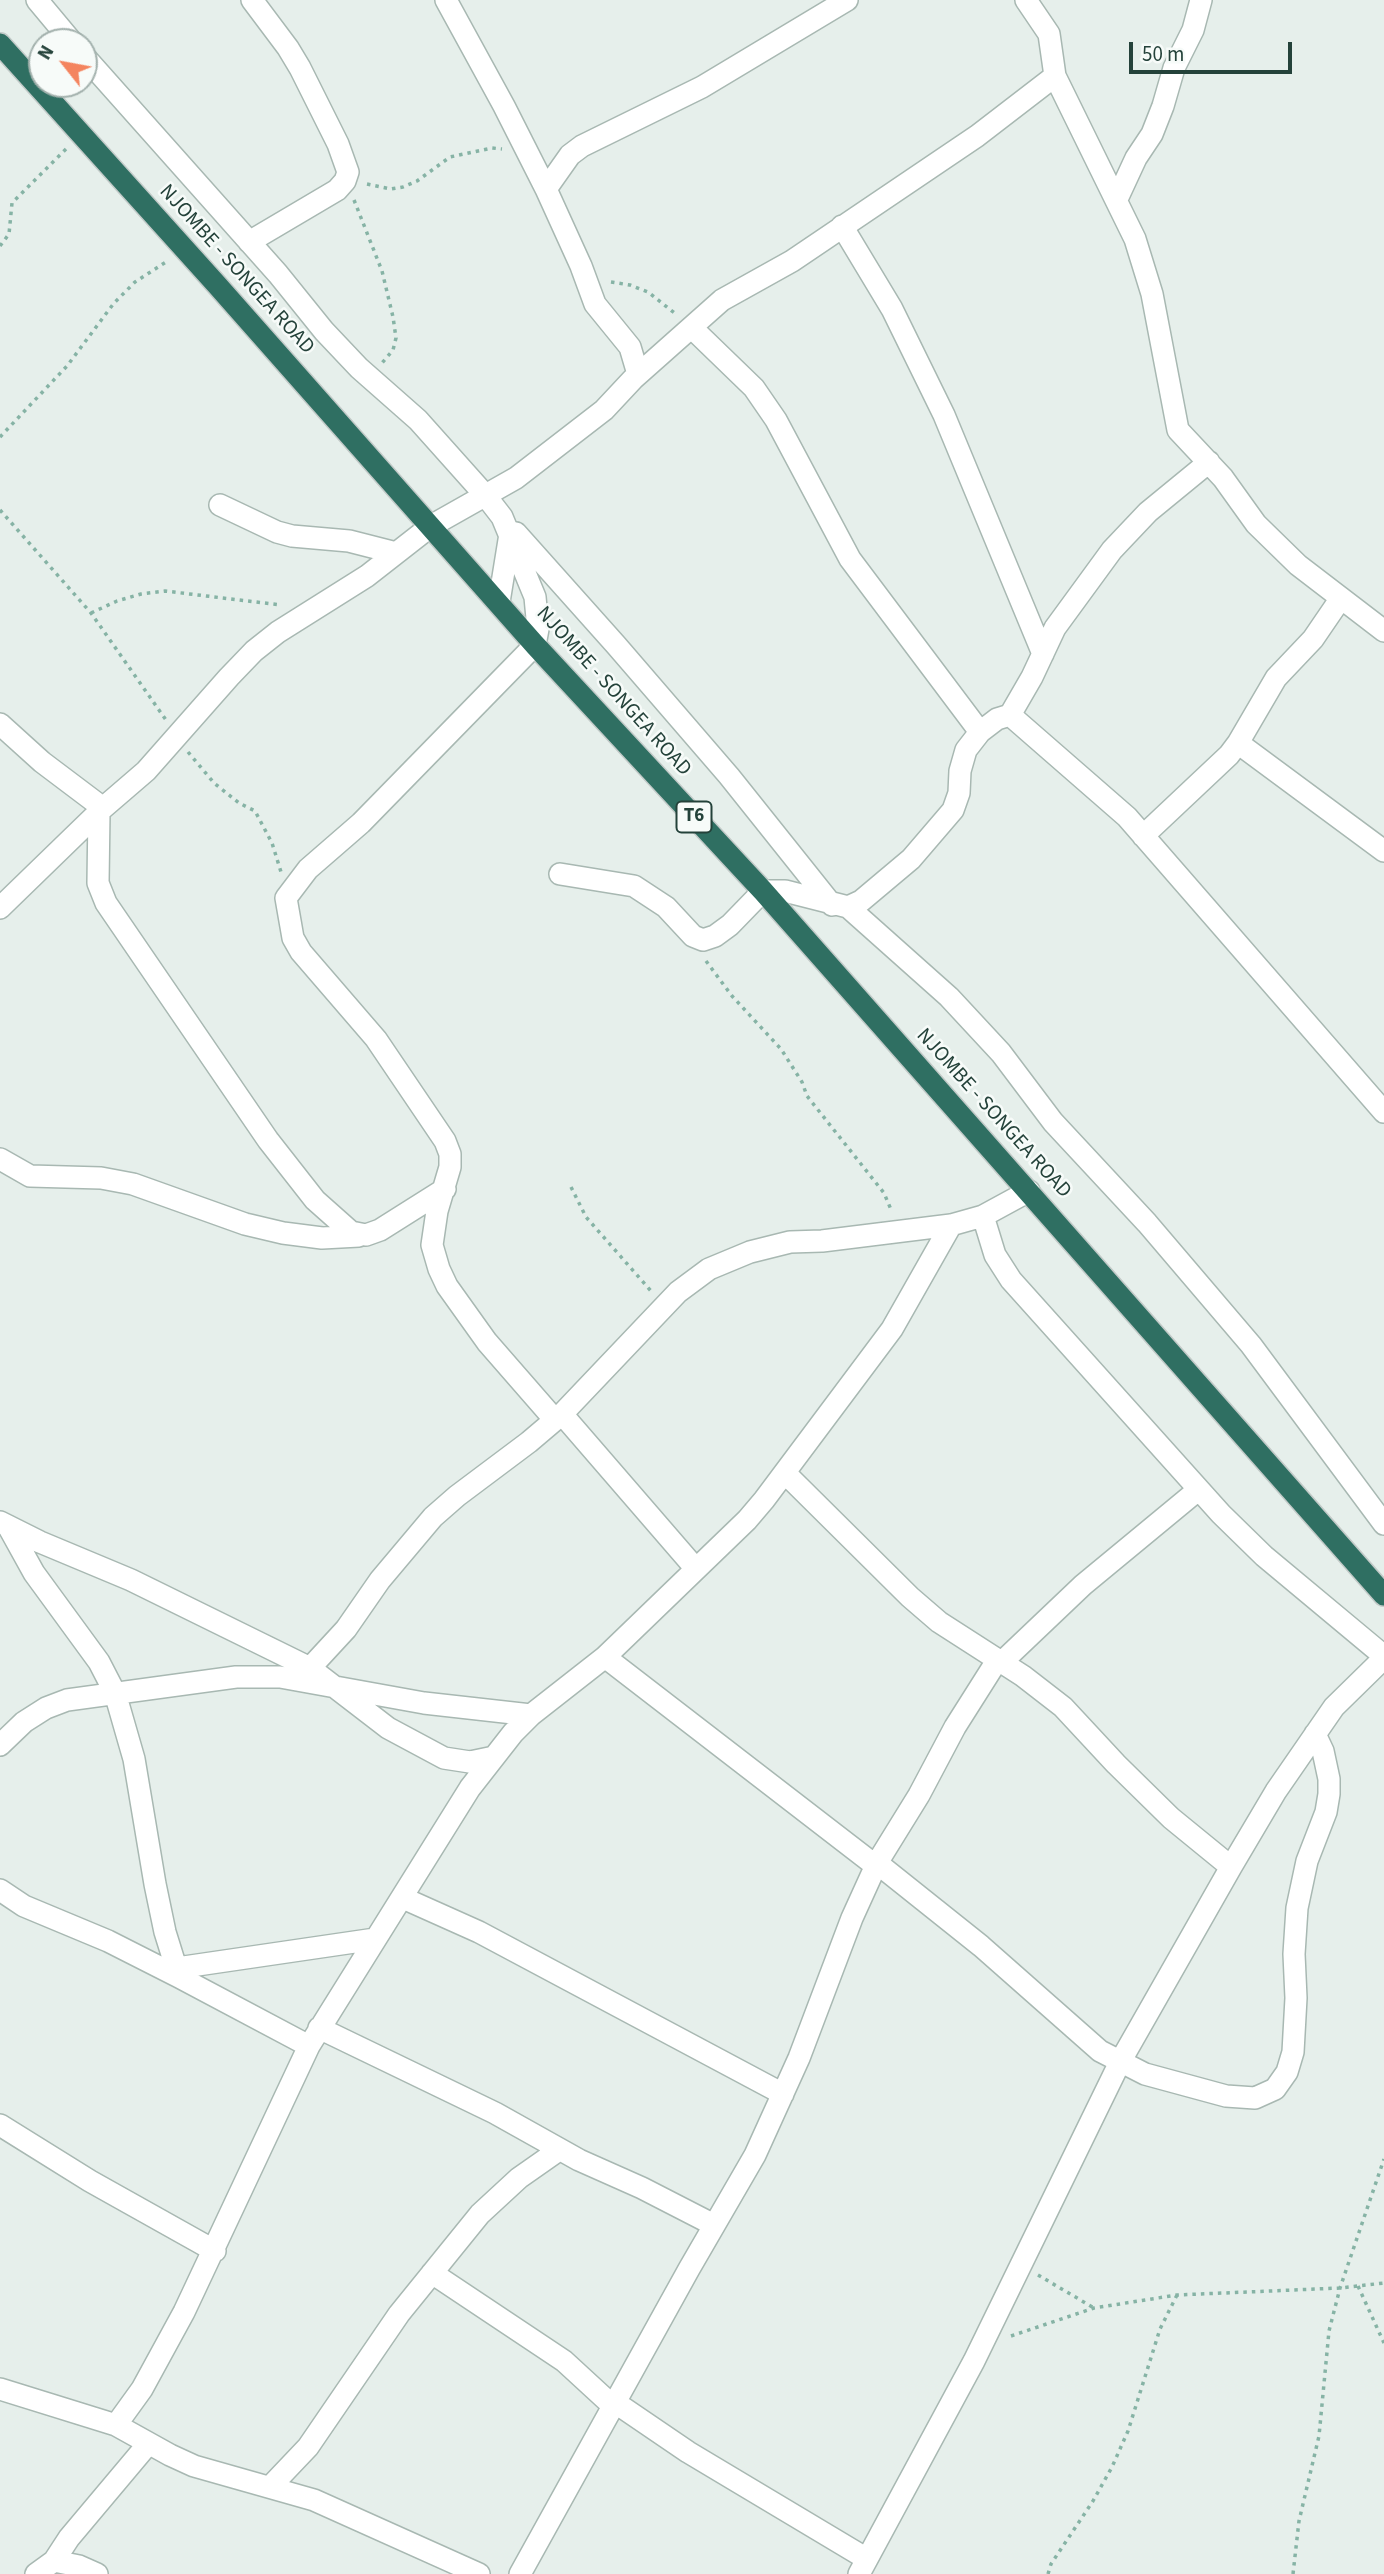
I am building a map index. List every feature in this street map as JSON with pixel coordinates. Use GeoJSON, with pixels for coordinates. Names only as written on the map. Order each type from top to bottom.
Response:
{"type":"FeatureCollection","features":[{"type":"Feature","properties":{"kind":"highway","name":"NJOMBE - SONGEA ROAD"},"geometry":{"type":"LineString","coordinates":[[2,52],[82,135],[185,249],[535,645],[763,891],[1384,1595]]}},
{"type":"Feature","properties":{"kind":"street"},"geometry":{"type":"LineString","coordinates":[[37,0],[60,28]]}},
{"type":"Feature","properties":{"kind":"street"},"geometry":{"type":"LineString","coordinates":[[249,242],[347,185],[348,172],[338,144],[300,68],[252,0]]}},
{"type":"Feature","properties":{"kind":"street"},"geometry":{"type":"LineString","coordinates":[[446,0],[546,189],[594,304],[630,347],[638,374]]}},
{"type":"Feature","properties":{"kind":"street"},"geometry":{"type":"LineString","coordinates":[[546,189],[570,155],[582,146],[702,87],[847,0]]}},
{"type":"Feature","properties":{"kind":"street"},"geometry":{"type":"LineString","coordinates":[[1026,0],[1049,34],[1055,76],[1135,239],[1153,294],[1178,430],[1209,462],[1256,524],[1298,565],[1384,631]]}},
{"type":"Feature","properties":{"kind":"street"},"geometry":{"type":"LineString","coordinates":[[1117,199],[1156,124],[1174,68],[1193,30],[1202,0]]}},
{"type":"Feature","properties":{"kind":"street"},"geometry":{"type":"LineString","coordinates":[[98,72],[324,331],[367,375],[418,420],[485,495],[506,526],[616,645],[840,906],[949,997],[1001,1053],[1053,1122],[1147,1223],[1251,1345],[1384,1524]]}},
{"type":"Feature","properties":{"kind":"street"},"geometry":{"type":"LineString","coordinates":[[0,908],[101,810],[146,771],[254,651],[318,606],[367,576],[431,526],[516,478],[604,410],[638,374],[722,300],[792,261],[977,136],[1055,76]]}},
{"type":"Feature","properties":{"kind":"street"},"geometry":{"type":"LineString","coordinates":[[842,226],[892,309],[944,415],[1043,654]]}},
{"type":"Feature","properties":{"kind":"street"},"geometry":{"type":"LineString","coordinates":[[692,328],[754,388],[776,419],[850,559],[980,732]]}},
{"type":"Feature","properties":{"kind":"street"},"geometry":{"type":"LineString","coordinates":[[560,874],[634,886],[666,907],[693,936],[703,940],[715,936],[730,925],[763,891],[794,893],[840,906],[861,901],[911,859],[953,810],[967,750],[980,732],[997,719],[1010,715],[1055,628],[1112,550],[1148,512],[1209,462]]}},
{"type":"Feature","properties":{"kind":"street"},"geometry":{"type":"LineString","coordinates":[[220,505],[277,532],[292,536],[349,541],[396,553]]}},
{"type":"Feature","properties":{"kind":"street"},"geometry":{"type":"LineString","coordinates":[[499,602],[506,526]]}},
{"type":"Feature","properties":{"kind":"street"},"geometry":{"type":"LineString","coordinates":[[506,526],[536,597],[538,629],[535,645],[361,823],[308,869],[286,898],[293,938],[300,952],[376,1039],[445,1141],[450,1154],[450,1167],[437,1210],[432,1245],[447,1286],[486,1342],[559,1417],[696,1569]]}},
{"type":"Feature","properties":{"kind":"street"},"geometry":{"type":"LineString","coordinates":[[1143,836],[1238,743],[1276,678],[1313,639],[1341,598]]}},
{"type":"Feature","properties":{"kind":"street"},"geometry":{"type":"LineString","coordinates":[[1010,715],[1117,808],[1384,1112]]}},
{"type":"Feature","properties":{"kind":"street"},"geometry":{"type":"LineString","coordinates":[[0,724],[101,810]]}},
{"type":"Feature","properties":{"kind":"street"},"geometry":{"type":"LineString","coordinates":[[1238,743],[1384,851]]}},
{"type":"Feature","properties":{"kind":"street"},"geometry":{"type":"LineString","coordinates":[[101,810],[98,883],[116,918],[268,1140],[315,1200],[351,1232],[366,1235]]}},
{"type":"Feature","properties":{"kind":"street"},"geometry":{"type":"LineString","coordinates":[[0,1159],[30,1176],[101,1178],[133,1184],[245,1224],[322,1238],[366,1235],[380,1230],[444,1189]]}},
{"type":"Feature","properties":{"kind":"street"},"geometry":{"type":"LineString","coordinates":[[310,1668],[346,1629],[388,1569],[433,1517],[559,1417],[678,1292],[709,1269],[750,1252],[790,1242],[822,1241],[951,1225],[983,1216],[1028,1191]]}},
{"type":"Feature","properties":{"kind":"street"},"geometry":{"type":"LineString","coordinates":[[432,2273],[564,2361],[615,2405],[863,2566],[983,2343],[1121,2062],[1231,1867],[1276,1791],[1334,1707],[1384,1657],[1241,1535],[1198,1490],[1011,1280],[995,1255],[983,1216]]}},
{"type":"Feature","properties":{"kind":"street"},"geometry":{"type":"LineString","coordinates":[[116,2425],[142,2389],[215,2251],[314,2037],[470,1788],[513,1733],[531,1715],[605,1657],[747,1520],[786,1474],[892,1329],[951,1225]]}},
{"type":"Feature","properties":{"kind":"street"},"geometry":{"type":"LineString","coordinates":[[786,1474],[920,1605],[947,1627],[1000,1661],[1063,1707],[1116,1765],[1171,1818],[1231,1867]]}},
{"type":"Feature","properties":{"kind":"street"},"geometry":{"type":"LineString","coordinates":[[520,2574],[755,2155],[799,2058],[852,1918],[876,1865],[919,1795],[955,1727],[1000,1661],[1083,1586],[1198,1490]]}},
{"type":"Feature","properties":{"kind":"street"},"geometry":{"type":"LineString","coordinates":[[4,1524],[131,1580],[310,1668],[388,1728],[444,1758],[470,1762],[494,1757]]}},
{"type":"Feature","properties":{"kind":"street"},"geometry":{"type":"LineString","coordinates":[[4,1524],[34,1573],[99,1662],[115,1693],[134,1759],[155,1884],[165,1932],[178,1972]]}},
{"type":"Feature","properties":{"kind":"street"},"geometry":{"type":"LineString","coordinates":[[605,1657],[981,1946],[1100,2051],[1145,2074],[1226,2096],[1255,2098],[1275,2089],[1287,2072],[1293,2052],[1297,1908],[1307,1861],[1329,1794],[1329,1779],[1315,1734]]}},
{"type":"Feature","properties":{"kind":"street"},"geometry":{"type":"LineString","coordinates":[[0,1745],[24,1722],[46,1708],[67,1700],[236,1677],[280,1677],[425,1703],[531,1715]]}},
{"type":"Feature","properties":{"kind":"street"},"geometry":{"type":"LineString","coordinates":[[0,1890],[24,1906],[178,1972],[314,2037],[495,2113],[559,2150],[715,2225]]}},
{"type":"Feature","properties":{"kind":"street"},"geometry":{"type":"LineString","coordinates":[[403,1898],[479,1932],[783,2094]]}},
{"type":"Feature","properties":{"kind":"street"},"geometry":{"type":"LineString","coordinates":[[178,1972],[375,1939]]}},
{"type":"Feature","properties":{"kind":"street"},"geometry":{"type":"LineString","coordinates":[[0,2125],[90,2181],[215,2251]]}},
{"type":"Feature","properties":{"kind":"street"},"geometry":{"type":"LineString","coordinates":[[270,2487],[307,2447],[399,2314],[480,2214],[519,2178],[559,2150]]}},
{"type":"Feature","properties":{"kind":"street"},"geometry":{"type":"LineString","coordinates":[[0,2389],[116,2425],[194,2466],[314,2500],[479,2574]]}},
{"type":"Feature","properties":{"kind":"street"},"geometry":{"type":"LineString","coordinates":[[36,2574],[54,2561],[69,2538],[148,2444]]}},
{"type":"Feature","properties":{"kind":"street"},"geometry":{"type":"LineString","coordinates":[[54,2561],[79,2566],[97,2574]]}},
{"type":"Feature","properties":{"kind":"path"},"geometry":{"type":"LineString","coordinates":[[0,246],[9,234],[12,203],[82,135]]}},
{"type":"Feature","properties":{"kind":"path"},"geometry":{"type":"LineString","coordinates":[[367,375],[386,360],[393,350],[396,338],[382,271],[359,208],[347,185],[364,183],[382,188],[403,187],[417,181],[450,157],[492,148],[526,150]]}},
{"type":"Feature","properties":{"kind":"path"},"geometry":{"type":"LineString","coordinates":[[0,437],[67,366],[114,303],[128,289],[185,249]]}},
{"type":"Feature","properties":{"kind":"path"},"geometry":{"type":"LineString","coordinates":[[588,285],[608,282],[630,285],[648,292],[663,301],[692,328]]}},
{"type":"Feature","properties":{"kind":"path"},"geometry":{"type":"LineString","coordinates":[[0,510],[91,613],[178,737],[214,783],[239,803],[255,811],[272,843],[286,898]]}},
{"type":"Feature","properties":{"kind":"path"},"geometry":{"type":"LineString","coordinates":[[91,613],[141,594],[165,592],[247,602],[318,606]]}},
{"type":"Feature","properties":{"kind":"path"},"geometry":{"type":"LineString","coordinates":[[693,936],[712,972],[781,1049],[802,1082],[807,1096],[884,1193],[897,1231]]}},
{"type":"Feature","properties":{"kind":"path"},"geometry":{"type":"LineString","coordinates":[[571,1187],[586,1217],[634,1275],[665,1305]]}},
{"type":"Feature","properties":{"kind":"path"},"geometry":{"type":"LineString","coordinates":[[1293,2574],[1299,2521],[1319,2437],[1329,2331],[1340,2288],[1384,2159]]}},
{"type":"Feature","properties":{"kind":"path"},"geometry":{"type":"LineString","coordinates":[[1021,2264],[1094,2308]]}},
{"type":"Feature","properties":{"kind":"path"},"geometry":{"type":"LineString","coordinates":[[983,2343],[1023,2333],[1094,2308],[1177,2295],[1340,2288],[1384,2283]]}},
{"type":"Feature","properties":{"kind":"path"},"geometry":{"type":"LineString","coordinates":[[1359,2286],[1384,2343]]}},
{"type":"Feature","properties":{"kind":"path"},"geometry":{"type":"LineString","coordinates":[[1048,2574],[1051,2564],[1112,2467],[1128,2431],[1160,2329],[1177,2295]]}}]}
